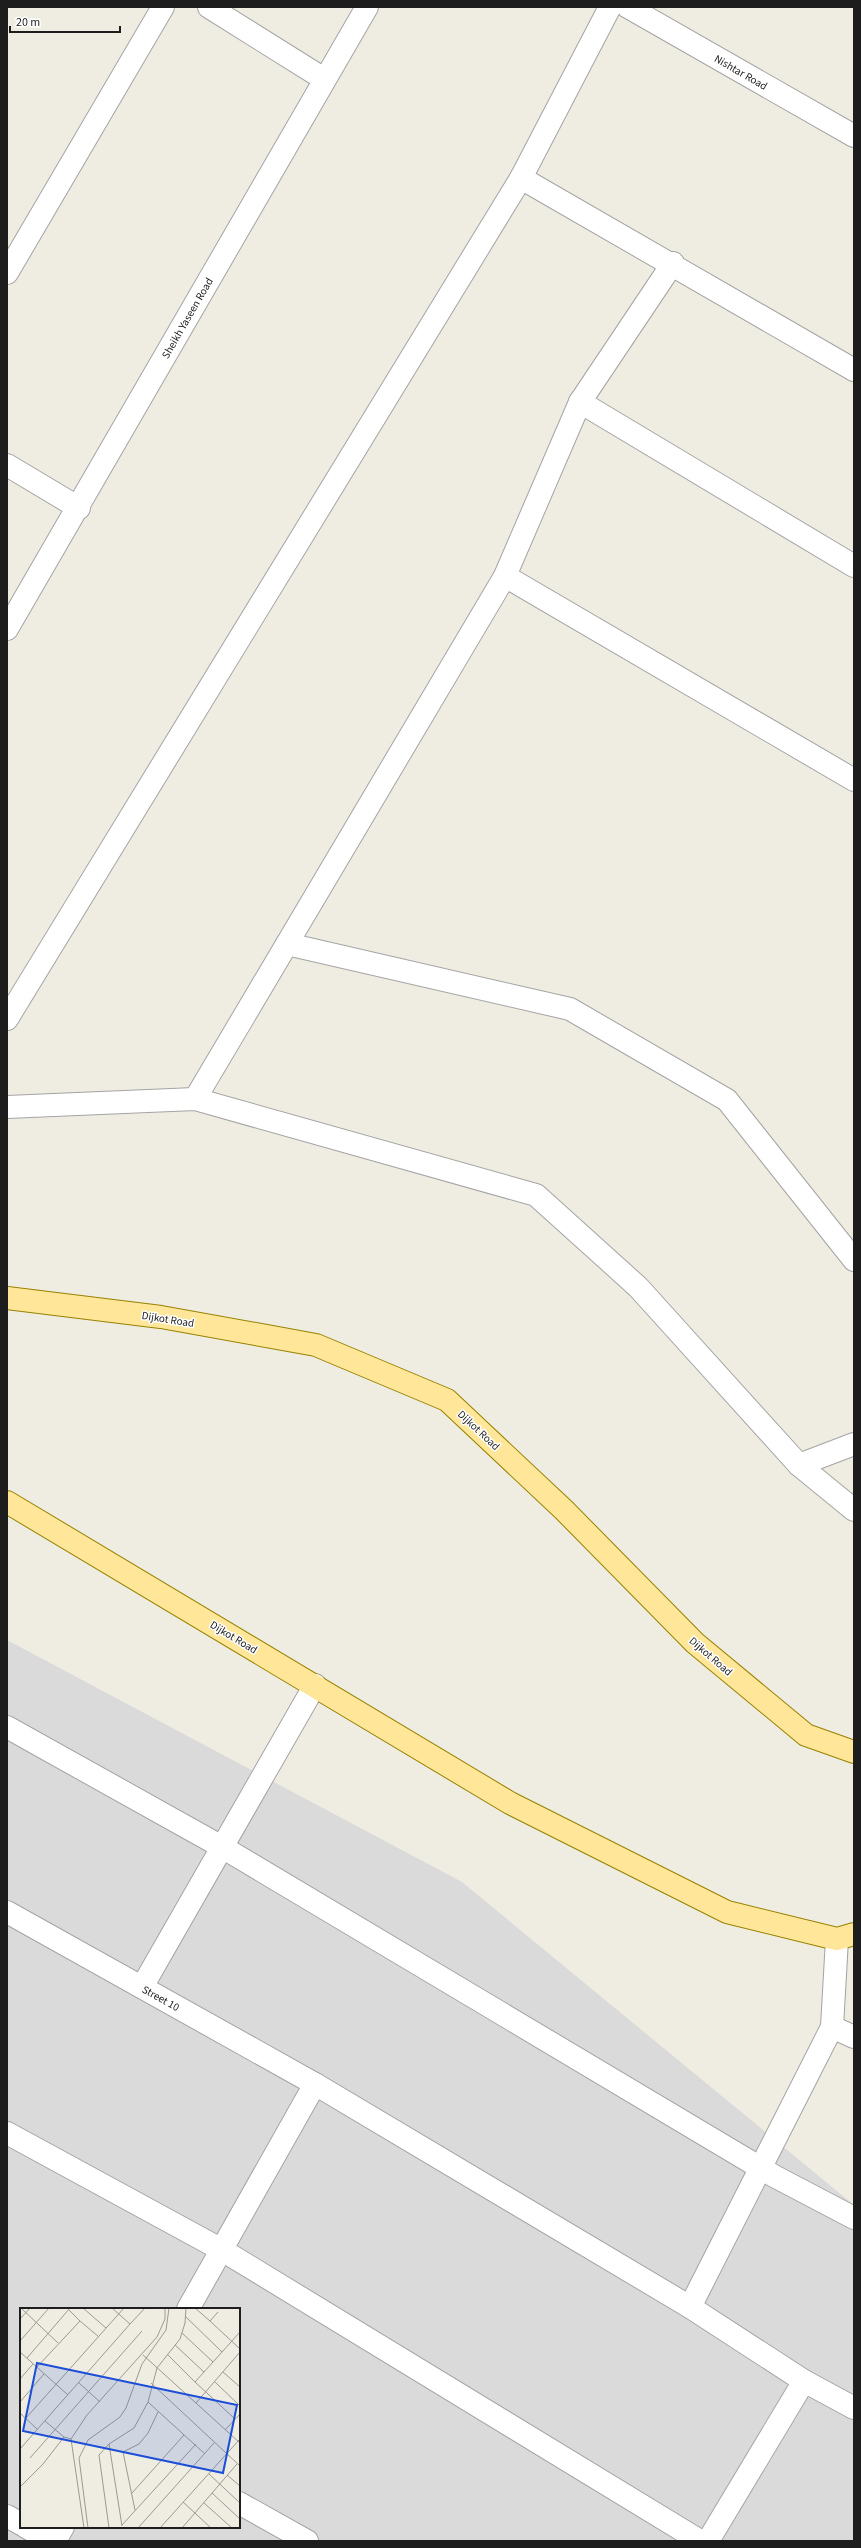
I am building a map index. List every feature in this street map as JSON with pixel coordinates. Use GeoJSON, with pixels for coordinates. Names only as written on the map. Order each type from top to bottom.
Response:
{"type":"FeatureCollection","features":[{"type":"Feature","properties":{"kind":"main road","name":"Dijkot Road"},"geometry":{"type":"LineString","coordinates":[[7,1298],[161,1317],[316,1345],[447,1400],[564,1510],[695,1643],[806,1735],[854,1752]]}},
{"type":"Feature","properties":{"kind":"main road","name":"Dijkot Road"},"geometry":{"type":"LineString","coordinates":[[7,1502],[510,1803],[727,1912],[846,1937]]}},
{"type":"Feature","properties":{"kind":"street"},"geometry":{"type":"LineString","coordinates":[[7,273],[163,7]]}},
{"type":"Feature","properties":{"kind":"street"},"geometry":{"type":"LineString","coordinates":[[209,7],[324,79]]}},
{"type":"Feature","properties":{"kind":"street","name":"Sheikh Yaseen Road"},"geometry":{"type":"LineString","coordinates":[[7,629],[79,508],[324,79],[367,7]]}},
{"type":"Feature","properties":{"kind":"street"},"geometry":{"type":"LineString","coordinates":[[7,1019],[521,178],[610,7]]}},
{"type":"Feature","properties":{"kind":"street","name":"Nishtar Road"},"geometry":{"type":"LineString","coordinates":[[628,7],[854,136]]}},
{"type":"Feature","properties":{"kind":"street"},"geometry":{"type":"LineString","coordinates":[[521,178],[673,263],[854,370]]}},
{"type":"Feature","properties":{"kind":"street"},"geometry":{"type":"LineString","coordinates":[[194,1099],[504,576],[580,402],[673,263]]}},
{"type":"Feature","properties":{"kind":"street"},"geometry":{"type":"LineString","coordinates":[[580,402],[854,566]]}},
{"type":"Feature","properties":{"kind":"street"},"geometry":{"type":"LineString","coordinates":[[7,465],[79,508]]}},
{"type":"Feature","properties":{"kind":"street"},"geometry":{"type":"LineString","coordinates":[[504,576],[854,780]]}},
{"type":"Feature","properties":{"kind":"street"},"geometry":{"type":"LineString","coordinates":[[286,944],[570,1009],[727,1100],[854,1260]]}},
{"type":"Feature","properties":{"kind":"street"},"geometry":{"type":"LineString","coordinates":[[7,1107],[194,1099],[536,1195],[638,1287],[799,1465],[854,1510]]}},
{"type":"Feature","properties":{"kind":"street"},"geometry":{"type":"LineString","coordinates":[[799,1465],[854,1444]]}},
{"type":"Feature","properties":{"kind":"street"},"geometry":{"type":"LineString","coordinates":[[142,1987],[315,1685]]}},
{"type":"Feature","properties":{"kind":"street"},"geometry":{"type":"LineString","coordinates":[[7,1727],[222,1847],[761,2168],[854,2218]]}},
{"type":"Feature","properties":{"kind":"street","name":"Street 10"},"geometry":{"type":"LineString","coordinates":[[7,1912],[315,2084],[690,2307],[804,2381],[854,2408]]}},
{"type":"Feature","properties":{"kind":"street"},"geometry":{"type":"LineString","coordinates":[[690,2307],[832,2027],[846,1937]]}},
{"type":"Feature","properties":{"kind":"street"},"geometry":{"type":"LineString","coordinates":[[832,2027],[854,2037]]}},
{"type":"Feature","properties":{"kind":"street"},"geometry":{"type":"LineString","coordinates":[[189,2308],[315,2084]]}},
{"type":"Feature","properties":{"kind":"street"},"geometry":{"type":"LineString","coordinates":[[7,2133],[222,2250],[700,2541]]}},
{"type":"Feature","properties":{"kind":"street"},"geometry":{"type":"LineString","coordinates":[[708,2541],[804,2381]]}},
{"type":"Feature","properties":{"kind":"street"},"geometry":{"type":"LineString","coordinates":[[240,2503],[308,2541]]}},
{"type":"Feature","properties":{"kind":"street"},"geometry":{"type":"LineString","coordinates":[[7,2516],[20,2523]]}},
{"type":"Feature","properties":{"kind":"street"},"geometry":{"type":"LineString","coordinates":[[28,2528],[51,2541]]}},
{"type":"Feature","properties":{"kind":"street"},"geometry":{"type":"LineString","coordinates":[[55,2541],[62,2528]]}},
{"type":"Feature","properties":{"kind":"shaded area"},"geometry":{"type":"Polygon","coordinates":[[[7,1640],[462,1882],[854,2205],[854,2541],[7,2541],[7,1640]]]}}]}
